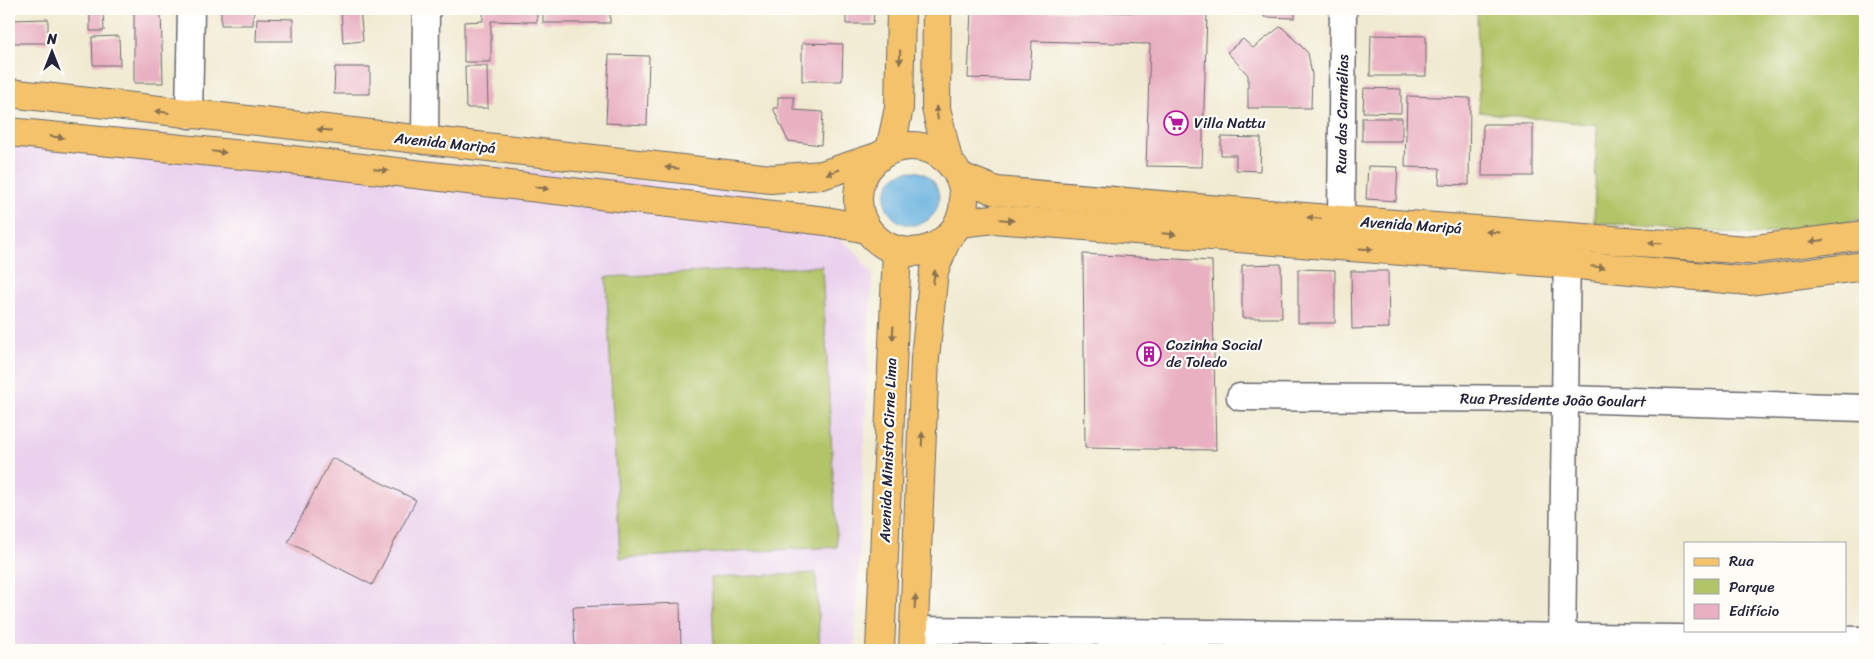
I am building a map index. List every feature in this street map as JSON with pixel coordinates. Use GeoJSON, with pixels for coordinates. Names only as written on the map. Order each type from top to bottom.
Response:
{"type":"FeatureCollection","features":[{"type":"Feature","properties":{"kind":"main road"},"geometry":{"type":"LineString","coordinates":[[885,153],[899,108],[901,9]]}},
{"type":"Feature","properties":{"kind":"main road"},"geometry":{"type":"LineString","coordinates":[[913,640],[925,358],[934,271],[964,208],[964,192],[953,168],[936,108],[937,9]]}},
{"type":"Feature","properties":{"kind":"main road","name":"Avenida Maripá"},"geometry":{"type":"LineString","coordinates":[[9,94],[771,179],[822,176],[885,153]]}},
{"type":"Feature","properties":{"kind":"main road"},"geometry":{"type":"LineString","coordinates":[[9,132],[283,158],[826,221],[867,229]]}},
{"type":"Feature","properties":{"kind":"main road"},"geometry":{"type":"LineString","coordinates":[[953,168],[935,152],[921,147],[905,146],[885,153],[868,168],[860,182],[858,198],[860,214],[867,229],[880,242],[897,250],[915,252],[932,248],[953,230]]}},
{"type":"Feature","properties":{"kind":"main road","name":"Avenida Maripá"},"geometry":{"type":"LineString","coordinates":[[953,168],[996,191],[1568,238],[1748,250],[1865,235]]}},
{"type":"Feature","properties":{"kind":"main road"},"geometry":{"type":"LineString","coordinates":[[1206,237],[1217,230],[1217,218],[1208,209]]}},
{"type":"Feature","properties":{"kind":"main road"},"geometry":{"type":"LineString","coordinates":[[1249,240],[1240,232],[1240,220],[1252,213]]}},
{"type":"Feature","properties":{"kind":"main road","name":"Avenida Maripá"},"geometry":{"type":"LineString","coordinates":[[953,230],[994,219],[1567,264],[1748,281],[1865,266]]}},
{"type":"Feature","properties":{"kind":"main road","name":"Avenida Ministro Cirne Lima"},"geometry":{"type":"LineString","coordinates":[[880,650],[897,250]]}},
{"type":"Feature","properties":{"kind":"street"},"geometry":{"type":"LineString","coordinates":[[189,115],[191,9]]}},
{"type":"Feature","properties":{"kind":"street"},"geometry":{"type":"LineString","coordinates":[[424,141],[426,9]]}},
{"type":"Feature","properties":{"kind":"street","name":"Rua das Carmélias"},"geometry":{"type":"LineString","coordinates":[[1341,220],[1343,9]]}},
{"type":"Feature","properties":{"kind":"street"},"geometry":{"type":"LineString","coordinates":[[1562,643],[1568,238]]}},
{"type":"Feature","properties":{"kind":"street","name":"Rua Presidente João Goulart"},"geometry":{"type":"LineString","coordinates":[[1240,397],[1565,399],[1865,408]]}},
{"type":"Feature","properties":{"kind":"street"},"geometry":{"type":"LineString","coordinates":[[913,640],[1562,643],[1865,640]]}},
{"type":"Feature","properties":{"kind":"shaded area"},"geometry":{"type":"Polygon","coordinates":[[[9,119],[759,193],[813,221],[854,250],[872,274],[855,650],[9,650],[9,119]]]}},
{"type":"Feature","properties":{"kind":"green space"},"geometry":{"type":"Polygon","coordinates":[[[1477,9],[1865,9],[1865,219],[1754,235],[1594,222],[1597,125],[1479,112],[1477,9]]]}},
{"type":"Feature","properties":{"kind":"green space"},"geometry":{"type":"Polygon","coordinates":[[[822,266],[837,547],[620,558],[606,277],[822,266]]]}},
{"type":"Feature","properties":{"kind":"green space"},"geometry":{"type":"Polygon","coordinates":[[[816,573],[820,650],[714,650],[711,578],[816,573]]]}},
{"type":"Feature","properties":{"kind":"water"},"geometry":{"type":"Polygon","coordinates":[[[907,171],[917,171],[927,175],[935,183],[939,198],[935,213],[927,221],[917,225],[907,225],[897,221],[889,213],[885,203],[885,193],[889,183],[897,175],[907,171]]]}},
{"type":"Feature","properties":{"kind":"building"},"geometry":{"type":"Polygon","coordinates":[[[90,9],[103,9],[104,31],[90,31],[90,9]]]}},
{"type":"Feature","properties":{"kind":"building"},"geometry":{"type":"Polygon","coordinates":[[[134,9],[161,9],[163,83],[134,83],[134,9]]]}},
{"type":"Feature","properties":{"kind":"building"},"geometry":{"type":"Polygon","coordinates":[[[221,9],[254,9],[253,25],[221,25],[221,9]]]}},
{"type":"Feature","properties":{"kind":"building"},"geometry":{"type":"Polygon","coordinates":[[[341,9],[360,9],[363,41],[343,43],[341,9]]]}},
{"type":"Feature","properties":{"kind":"building"},"geometry":{"type":"Polygon","coordinates":[[[483,9],[537,9],[537,22],[491,21],[491,62],[464,62],[464,22],[483,21],[483,9]]]}},
{"type":"Feature","properties":{"kind":"building"},"geometry":{"type":"Polygon","coordinates":[[[543,9],[610,9],[610,23],[543,23],[543,9]]]}},
{"type":"Feature","properties":{"kind":"building"},"geometry":{"type":"Polygon","coordinates":[[[800,9],[821,9],[821,11],[800,11],[800,9]]]}},
{"type":"Feature","properties":{"kind":"building"},"geometry":{"type":"Polygon","coordinates":[[[846,9],[874,9],[873,24],[846,24],[846,9]]]}},
{"type":"Feature","properties":{"kind":"building","name":"Villa Nattu"},"geometry":{"type":"Polygon","coordinates":[[[971,9],[1207,14],[1202,167],[1146,166],[1150,44],[1032,41],[1030,80],[968,78],[971,9]]]}},
{"type":"Feature","properties":{"kind":"building"},"geometry":{"type":"Polygon","coordinates":[[[1264,9],[1295,9],[1295,18],[1264,17],[1264,9]]]}},
{"type":"Feature","properties":{"kind":"building"},"geometry":{"type":"Polygon","coordinates":[[[257,18],[293,19],[293,41],[256,41],[257,18]]]}},
{"type":"Feature","properties":{"kind":"building"},"geometry":{"type":"Polygon","coordinates":[[[48,19],[48,43],[9,43],[9,20],[48,19]]]}},
{"type":"Feature","properties":{"kind":"building"},"geometry":{"type":"Polygon","coordinates":[[[1281,26],[1308,53],[1312,75],[1311,108],[1248,108],[1248,75],[1227,52],[1243,39],[1253,48],[1281,26]]]}},
{"type":"Feature","properties":{"kind":"building"},"geometry":{"type":"Polygon","coordinates":[[[1371,35],[1426,36],[1426,76],[1370,76],[1371,35]]]}},
{"type":"Feature","properties":{"kind":"building"},"geometry":{"type":"Polygon","coordinates":[[[119,36],[120,65],[93,65],[92,37],[119,36]]]}},
{"type":"Feature","properties":{"kind":"building"},"geometry":{"type":"Polygon","coordinates":[[[802,43],[843,44],[842,81],[802,81],[802,43]]]}},
{"type":"Feature","properties":{"kind":"building"},"geometry":{"type":"Polygon","coordinates":[[[609,55],[649,56],[647,125],[606,123],[609,55]]]}},
{"type":"Feature","properties":{"kind":"building"},"geometry":{"type":"Polygon","coordinates":[[[465,66],[487,66],[488,108],[466,108],[465,66]]]}},
{"type":"Feature","properties":{"kind":"building"},"geometry":{"type":"Polygon","coordinates":[[[335,67],[370,67],[370,94],[334,94],[335,67]]]}},
{"type":"Feature","properties":{"kind":"building"},"geometry":{"type":"Polygon","coordinates":[[[1364,88],[1401,89],[1401,113],[1363,112],[1364,88]]]}},
{"type":"Feature","properties":{"kind":"building"},"geometry":{"type":"Polygon","coordinates":[[[1407,96],[1470,98],[1469,185],[1439,184],[1440,168],[1405,167],[1407,96]]]}},
{"type":"Feature","properties":{"kind":"building"},"geometry":{"type":"Polygon","coordinates":[[[778,97],[794,97],[794,110],[823,112],[821,145],[788,141],[773,108],[778,108],[778,97]]]}},
{"type":"Feature","properties":{"kind":"building"},"geometry":{"type":"Polygon","coordinates":[[[1362,118],[1402,118],[1402,141],[1362,141],[1362,118]]]}},
{"type":"Feature","properties":{"kind":"building"},"geometry":{"type":"Polygon","coordinates":[[[1483,124],[1533,124],[1533,176],[1482,176],[1483,124]]]}},
{"type":"Feature","properties":{"kind":"building"},"geometry":{"type":"Polygon","coordinates":[[[1221,137],[1261,138],[1260,171],[1236,170],[1236,155],[1221,155],[1221,137]]]}},
{"type":"Feature","properties":{"kind":"building"},"geometry":{"type":"Polygon","coordinates":[[[1368,166],[1398,167],[1396,201],[1366,199],[1368,166]]]}},
{"type":"Feature","properties":{"kind":"building","name":"Cozinha Social de Toledo"},"geometry":{"type":"Polygon","coordinates":[[[1083,254],[1212,261],[1216,450],[1085,448],[1083,254]]]}},
{"type":"Feature","properties":{"kind":"building"},"geometry":{"type":"Polygon","coordinates":[[[1281,264],[1282,318],[1242,318],[1242,265],[1281,264]]]}},
{"type":"Feature","properties":{"kind":"building"},"geometry":{"type":"Polygon","coordinates":[[[1298,269],[1335,270],[1335,323],[1298,323],[1298,269]]]}},
{"type":"Feature","properties":{"kind":"building"},"geometry":{"type":"Polygon","coordinates":[[[1351,271],[1388,271],[1389,328],[1352,329],[1351,271]]]}},
{"type":"Feature","properties":{"kind":"building"},"geometry":{"type":"Polygon","coordinates":[[[332,458],[416,500],[372,585],[288,542],[332,458]]]}},
{"type":"Feature","properties":{"kind":"building"},"geometry":{"type":"Polygon","coordinates":[[[680,603],[681,650],[575,650],[573,607],[680,603]]]}},
{"type":"Feature","properties":{"kind":"place","name":"Villa Nattu"},"geometry":{"type":"Point","coordinates":[1176,123]}},
{"type":"Feature","properties":{"kind":"place","name":"Cozinha Social de Toledo"},"geometry":{"type":"Point","coordinates":[1149,354]}}]}
